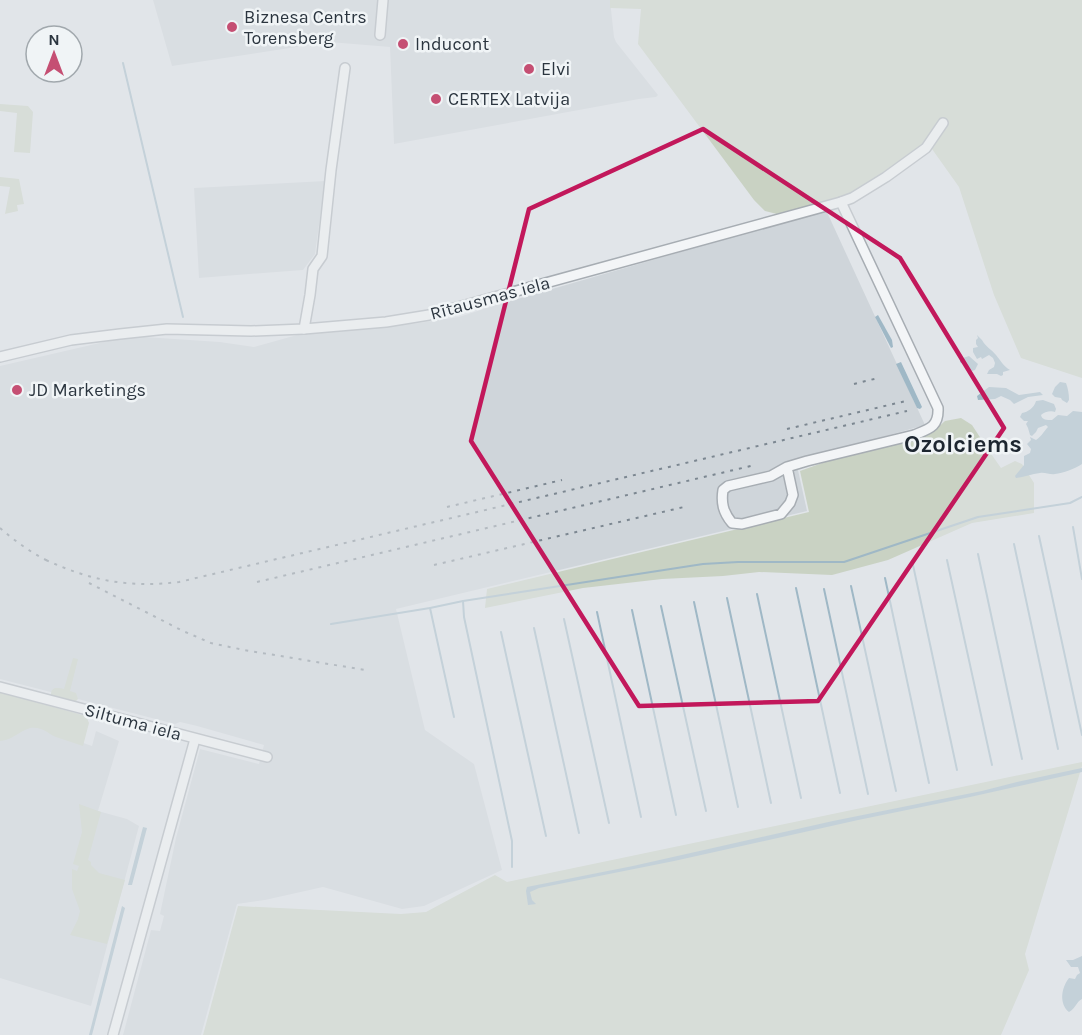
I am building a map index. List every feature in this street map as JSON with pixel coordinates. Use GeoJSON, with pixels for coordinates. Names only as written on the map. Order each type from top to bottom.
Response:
{"type":"FeatureCollection","features":[{"type":"Feature","properties":{"kind":"street"},"geometry":{"type":"LineString","coordinates":[[380,35],[382,0]]}},
{"type":"Feature","properties":{"kind":"street"},"geometry":{"type":"LineString","coordinates":[[304,329],[313,269],[322,255],[345,68]]}},
{"type":"Feature","properties":{"kind":"street","name":"Rītausmas iela"},"geometry":{"type":"LineString","coordinates":[[0,357],[70,340],[167,329],[251,331],[304,329],[386,322],[429,315],[852,198],[920,153],[943,123]]}},
{"type":"Feature","properties":{"kind":"street"},"geometry":{"type":"LineString","coordinates":[[787,467],[793,495],[781,514],[742,524],[732,523],[724,513],[721,500],[723,490],[728,486],[771,476],[787,467],[807,460],[914,435],[931,428],[939,418],[938,408],[841,202]]}},
{"type":"Feature","properties":{"kind":"street","name":"Siltuma iela"},"geometry":{"type":"LineString","coordinates":[[0,687],[267,757]]}},
{"type":"Feature","properties":{"kind":"street"},"geometry":{"type":"LineString","coordinates":[[114,1035],[195,739]]}},
{"type":"Feature","properties":{"kind":"highlighted area"},"geometry":{"type":"Polygon","coordinates":[[[703,129],[900,258],[1004,428],[818,701],[639,706],[471,441],[529,209],[703,129]]]}},
{"type":"Feature","properties":{"kind":"shaded area"},"geometry":{"type":"Polygon","coordinates":[[[153,0],[610,0],[616,42],[658,95],[394,144],[390,47],[329,42],[172,66],[153,0]]]}},
{"type":"Feature","properties":{"kind":"shaded area"},"geometry":{"type":"Polygon","coordinates":[[[325,181],[315,254],[303,270],[199,278],[194,188],[325,181]]]}},
{"type":"Feature","properties":{"kind":"shaded area"},"geometry":{"type":"Polygon","coordinates":[[[826,210],[925,425],[796,461],[807,511],[396,609],[425,730],[474,764],[502,870],[424,906],[402,909],[323,887],[237,904],[201,1035],[123,1035],[151,930],[160,931],[164,916],[160,914],[176,838],[200,749],[259,764],[264,745],[197,726],[180,722],[175,724],[0,679],[0,366],[130,336],[220,342],[254,347],[297,335],[459,317],[826,210]]]}},
{"type":"Feature","properties":{"kind":"shaded area"},"geometry":{"type":"Polygon","coordinates":[[[0,703],[69,738],[92,746],[96,731],[119,741],[98,811],[127,819],[139,826],[91,1006],[0,978],[0,703]]]}},
{"type":"Feature","properties":{"kind":"green space"},"geometry":{"type":"Polygon","coordinates":[[[610,0],[1082,0],[1082,378],[1021,358],[994,295],[959,187],[932,149],[923,146],[852,194],[777,214],[765,211],[754,200],[638,44],[641,9],[610,8],[610,0]]]}},
{"type":"Feature","properties":{"kind":"green space"},"geometry":{"type":"Polygon","coordinates":[[[0,104],[28,106],[33,112],[30,153],[14,152],[17,113],[0,111],[0,104]]]}},
{"type":"Feature","properties":{"kind":"green space"},"geometry":{"type":"Polygon","coordinates":[[[0,177],[19,179],[24,204],[17,205],[18,211],[5,214],[10,187],[0,186],[0,177]]]}},
{"type":"Feature","properties":{"kind":"green space"},"geometry":{"type":"Polygon","coordinates":[[[961,418],[972,425],[1001,468],[1015,461],[1022,464],[1034,483],[1034,513],[972,523],[888,560],[832,575],[759,572],[662,579],[583,588],[485,608],[487,589],[809,512],[800,471],[839,457],[936,429],[945,421],[961,418]]]}},
{"type":"Feature","properties":{"kind":"green space"},"geometry":{"type":"Polygon","coordinates":[[[73,658],[78,659],[70,691],[76,693],[78,699],[75,702],[51,695],[54,689],[64,689],[73,658]]]}},
{"type":"Feature","properties":{"kind":"green space"},"geometry":{"type":"Polygon","coordinates":[[[0,692],[86,716],[89,723],[83,746],[34,728],[26,729],[9,739],[0,741],[0,692]]]}},
{"type":"Feature","properties":{"kind":"green space"},"geometry":{"type":"Polygon","coordinates":[[[1082,762],[1025,954],[1029,970],[1001,1035],[203,1035],[238,906],[401,914],[426,912],[495,875],[507,882],[1082,762]]]}},
{"type":"Feature","properties":{"kind":"green space"},"geometry":{"type":"Polygon","coordinates":[[[79,804],[101,812],[88,860],[91,865],[99,873],[125,880],[107,944],[70,935],[80,911],[72,889],[72,869],[77,871],[79,866],[73,864],[82,832],[79,804]]]}},
{"type":"Feature","properties":{"kind":"water"},"geometry":{"type":"Polygon","coordinates":[[[878,315],[892,340],[893,347],[891,348],[875,317],[878,315]]]}},
{"type":"Feature","properties":{"kind":"water"},"geometry":{"type":"Polygon","coordinates":[[[977,335],[1010,370],[1003,372],[1001,376],[987,374],[995,363],[989,355],[977,359],[973,348],[978,347],[977,335]]]}},
{"type":"Feature","properties":{"kind":"water"},"geometry":{"type":"Polygon","coordinates":[[[969,356],[978,364],[972,371],[960,362],[960,359],[969,356]]]}},
{"type":"Feature","properties":{"kind":"water"},"geometry":{"type":"Polygon","coordinates":[[[901,362],[922,407],[920,409],[917,408],[896,364],[901,362]]]}},
{"type":"Feature","properties":{"kind":"water"},"geometry":{"type":"Polygon","coordinates":[[[1060,382],[1067,385],[1069,400],[1067,403],[1052,394],[1060,382]]]}},
{"type":"Feature","properties":{"kind":"water"},"geometry":{"type":"Polygon","coordinates":[[[989,387],[1006,388],[1019,395],[1040,392],[1043,395],[1028,397],[1014,404],[1001,396],[995,399],[978,400],[977,396],[989,387]]]}},
{"type":"Feature","properties":{"kind":"water"},"geometry":{"type":"Polygon","coordinates":[[[1043,400],[1054,404],[1056,409],[1055,412],[1041,415],[1045,419],[1052,420],[1058,415],[1067,416],[1073,411],[1082,412],[1082,464],[1058,473],[1042,473],[1016,478],[1015,476],[1024,465],[1024,456],[1030,453],[1031,449],[1027,444],[1031,440],[1030,437],[1036,440],[1048,427],[1046,425],[1038,428],[1032,436],[1026,424],[1028,421],[1020,417],[1022,413],[1032,408],[1036,401],[1043,400]]]}},
{"type":"Feature","properties":{"kind":"water"},"geometry":{"type":"Polygon","coordinates":[[[1082,768],[1082,772],[970,797],[539,888],[530,892],[536,904],[528,905],[527,887],[1082,768]]]}},
{"type":"Feature","properties":{"kind":"water"},"geometry":{"type":"Polygon","coordinates":[[[143,827],[147,828],[132,885],[128,885],[143,827]]]}},
{"type":"Feature","properties":{"kind":"water"},"geometry":{"type":"Polygon","coordinates":[[[122,906],[125,908],[92,1035],[89,1035],[122,906]]]}},
{"type":"Feature","properties":{"kind":"water"},"geometry":{"type":"Polygon","coordinates":[[[1082,956],[1082,999],[1069,1012],[1062,1000],[1063,991],[1069,978],[1075,979],[1080,973],[1078,967],[1071,967],[1066,960],[1082,956]]]}},
{"type":"Feature","properties":{"kind":"waterway"},"geometry":{"type":"LineString","coordinates":[[123,63],[183,317]]}},
{"type":"Feature","properties":{"kind":"waterway"},"geometry":{"type":"LineString","coordinates":[[331,624],[703,564],[844,562],[978,517],[1070,503],[1082,497]]}},
{"type":"Feature","properties":{"kind":"waterway"},"geometry":{"type":"LineString","coordinates":[[1073,527],[1082,579]]}},
{"type":"Feature","properties":{"kind":"waterway"},"geometry":{"type":"LineString","coordinates":[[1039,536],[1082,735]]}},
{"type":"Feature","properties":{"kind":"waterway"},"geometry":{"type":"LineString","coordinates":[[1014,544],[1058,749]]}},
{"type":"Feature","properties":{"kind":"waterway"},"geometry":{"type":"LineString","coordinates":[[978,554],[1022,759]]}},
{"type":"Feature","properties":{"kind":"waterway"},"geometry":{"type":"LineString","coordinates":[[947,560],[992,765]]}},
{"type":"Feature","properties":{"kind":"waterway"},"geometry":{"type":"LineString","coordinates":[[913,565],[957,770]]}},
{"type":"Feature","properties":{"kind":"waterway"},"geometry":{"type":"LineString","coordinates":[[885,578],[929,783]]}},
{"type":"Feature","properties":{"kind":"waterway"},"geometry":{"type":"LineString","coordinates":[[851,586],[896,791]]}},
{"type":"Feature","properties":{"kind":"waterway"},"geometry":{"type":"LineString","coordinates":[[796,588],[840,793]]}},
{"type":"Feature","properties":{"kind":"waterway"},"geometry":{"type":"LineString","coordinates":[[824,589],[868,794]]}},
{"type":"Feature","properties":{"kind":"waterway"},"geometry":{"type":"LineString","coordinates":[[757,594],[801,798]]}},
{"type":"Feature","properties":{"kind":"waterway"},"geometry":{"type":"LineString","coordinates":[[727,598],[771,803]]}},
{"type":"Feature","properties":{"kind":"waterway"},"geometry":{"type":"LineString","coordinates":[[463,601],[464,617],[512,841],[512,867]]}},
{"type":"Feature","properties":{"kind":"waterway"},"geometry":{"type":"LineString","coordinates":[[694,602],[738,807]]}},
{"type":"Feature","properties":{"kind":"waterway"},"geometry":{"type":"LineString","coordinates":[[661,606],[706,811]]}},
{"type":"Feature","properties":{"kind":"waterway"},"geometry":{"type":"LineString","coordinates":[[430,608],[454,717]]}},
{"type":"Feature","properties":{"kind":"waterway"},"geometry":{"type":"LineString","coordinates":[[632,610],[676,815]]}},
{"type":"Feature","properties":{"kind":"waterway"},"geometry":{"type":"LineString","coordinates":[[597,612],[641,817]]}},
{"type":"Feature","properties":{"kind":"waterway"},"geometry":{"type":"LineString","coordinates":[[564,619],[609,823]]}},
{"type":"Feature","properties":{"kind":"waterway"},"geometry":{"type":"LineString","coordinates":[[534,628],[579,833]]}},
{"type":"Feature","properties":{"kind":"waterway"},"geometry":{"type":"LineString","coordinates":[[501,632],[546,836]]}},
{"type":"Feature","properties":{"kind":"railway"},"geometry":{"type":"LineString","coordinates":[[854,384],[878,378]]}},
{"type":"Feature","properties":{"kind":"railway"},"geometry":{"type":"LineString","coordinates":[[787,429],[906,401]]}},
{"type":"Feature","properties":{"kind":"railway"},"geometry":{"type":"LineString","coordinates":[[46,560],[79,573],[111,581],[144,584],[179,582],[907,411]]}},
{"type":"Feature","properties":{"kind":"railway"},"geometry":{"type":"LineString","coordinates":[[257,582],[755,465]]}},
{"type":"Feature","properties":{"kind":"railway"},"geometry":{"type":"LineString","coordinates":[[447,507],[562,480]]}},
{"type":"Feature","properties":{"kind":"railway"},"geometry":{"type":"LineString","coordinates":[[434,565],[684,507]]}},
{"type":"Feature","properties":{"kind":"railway"},"geometry":{"type":"LineString","coordinates":[[0,528],[38,556],[52,563]]}},
{"type":"Feature","properties":{"kind":"railway"},"geometry":{"type":"LineString","coordinates":[[89,583],[211,643],[365,670]]}},
{"type":"Feature","properties":{"kind":"place","name":"Biznesa Centrs Torensberg"},"geometry":{"type":"Point","coordinates":[232,27]}},
{"type":"Feature","properties":{"kind":"place","name":"Inducont"},"geometry":{"type":"Point","coordinates":[403,44]}},
{"type":"Feature","properties":{"kind":"place","name":"Elvi"},"geometry":{"type":"Point","coordinates":[529,69]}},
{"type":"Feature","properties":{"kind":"place","name":"CERTEX Latvija"},"geometry":{"type":"Point","coordinates":[436,99]}},
{"type":"Feature","properties":{"kind":"place","name":"JD Marketings"},"geometry":{"type":"Point","coordinates":[17,390]}},
{"type":"Feature","properties":{"kind":"district","name":"Ozolciems"},"geometry":{"type":"Point","coordinates":[963,444]}}]}
